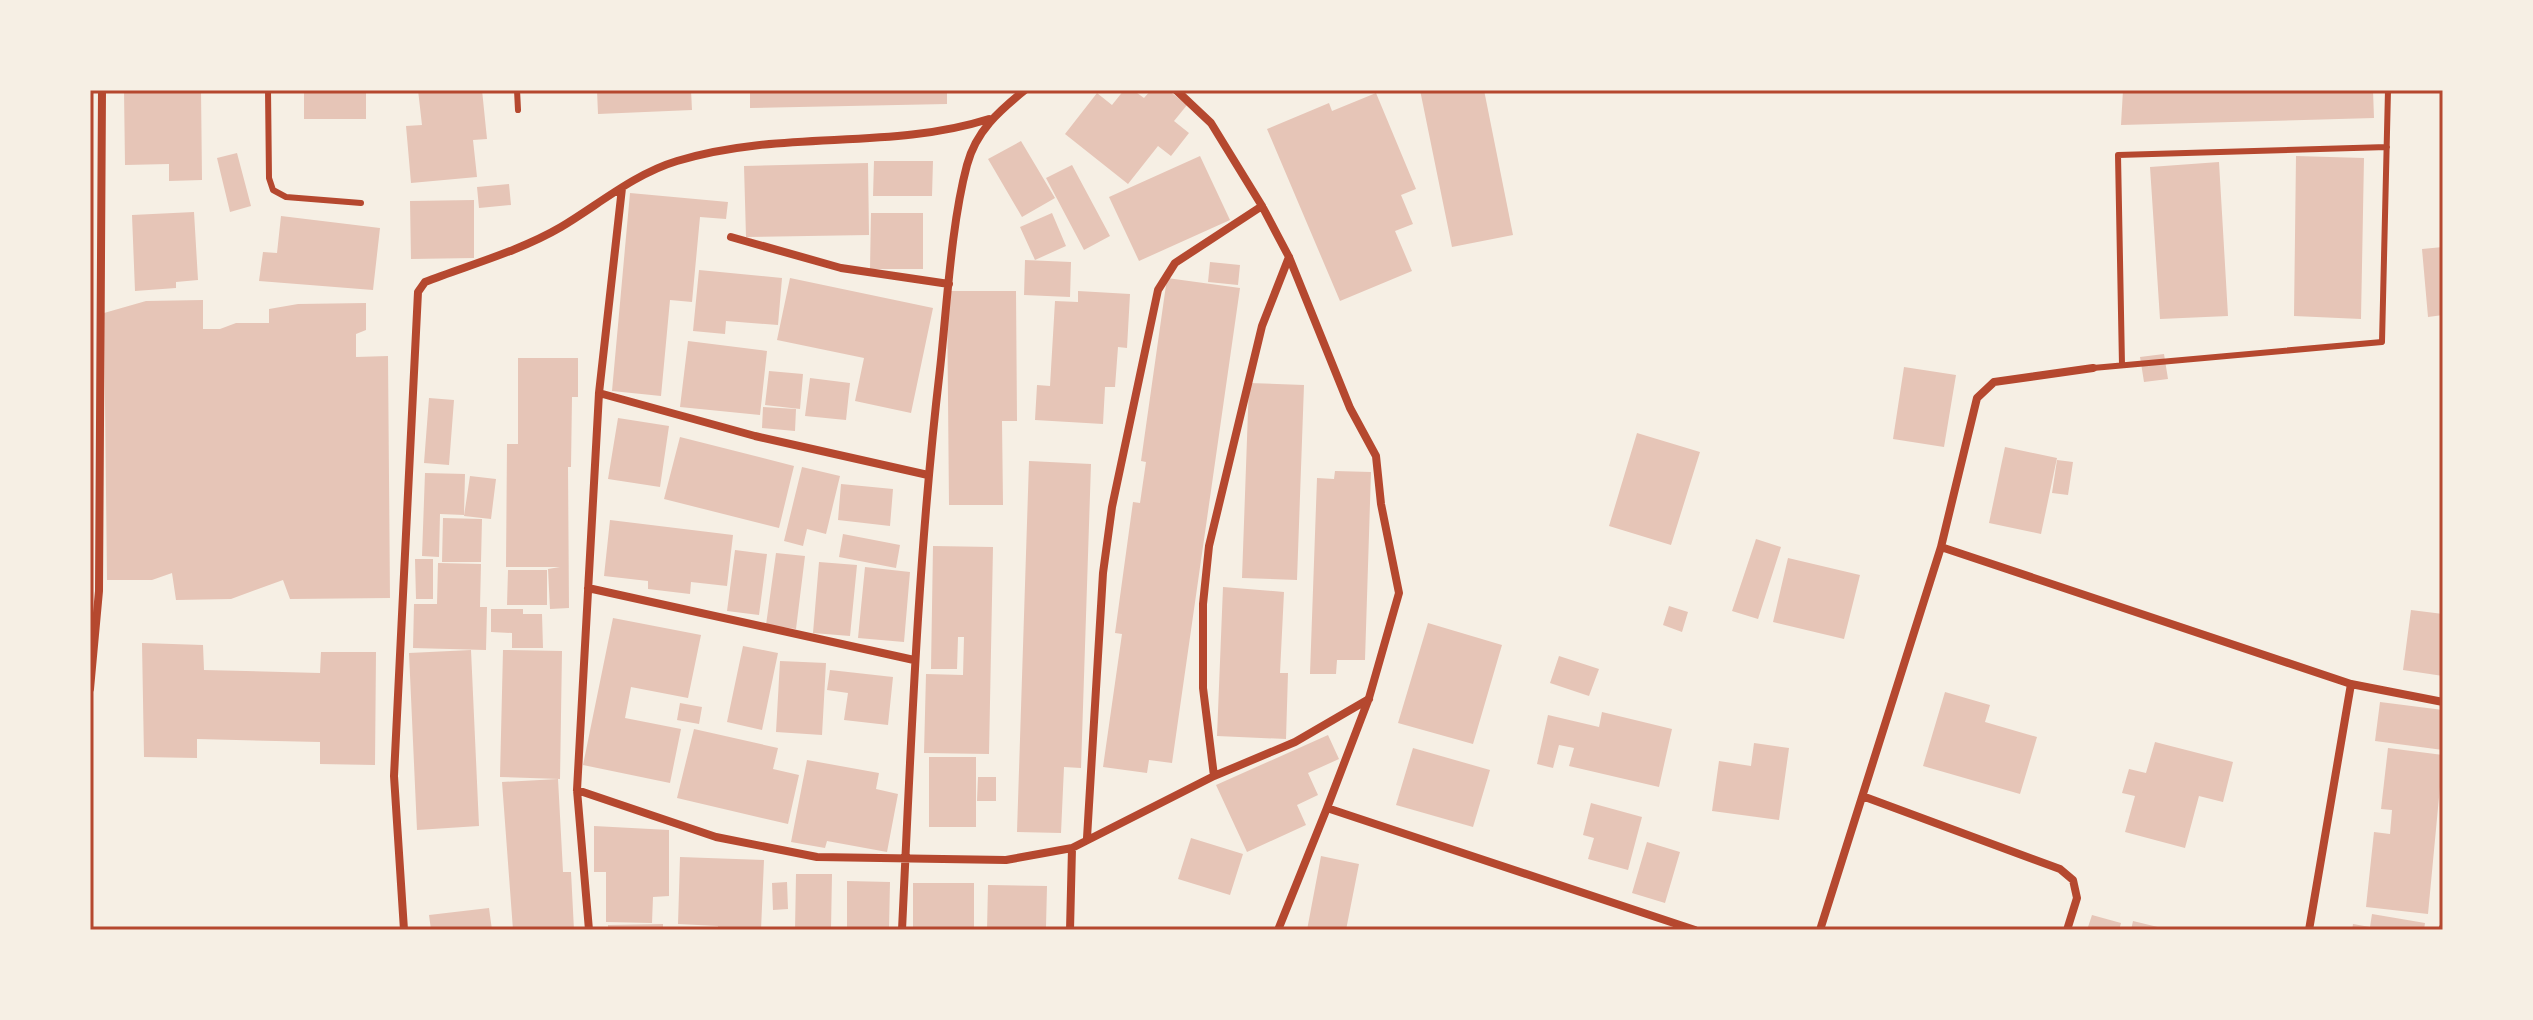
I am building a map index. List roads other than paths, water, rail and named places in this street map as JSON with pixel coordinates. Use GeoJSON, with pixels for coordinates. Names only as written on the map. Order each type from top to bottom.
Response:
{"type":"FeatureCollection","features":[{"type":"Feature","properties":{"kind":"street"},"geometry":{"type":"LineString","coordinates":[[90,689],[102,299],[102,90]]}},
{"type":"Feature","properties":{"kind":"street"},"geometry":{"type":"LineString","coordinates":[[404,930],[394,776],[418,292],[425,282],[558,229],[622,188],[674,162],[752,143],[945,133],[989,119],[1025,90]]}},
{"type":"Feature","properties":{"kind":"street"},"geometry":{"type":"LineString","coordinates":[[1176,90],[1211,123],[1289,257],[1350,408],[1376,456],[1381,504],[1399,593],[1369,698],[1278,930]]}},
{"type":"Feature","properties":{"kind":"street"},"geometry":{"type":"LineString","coordinates":[[902,930],[914,660],[928,475],[949,284],[967,163],[989,119]]}},
{"type":"Feature","properties":{"kind":"street"},"geometry":{"type":"LineString","coordinates":[[589,930],[577,790],[599,393],[622,188]]}},
{"type":"Feature","properties":{"kind":"street"},"geometry":{"type":"LineString","coordinates":[[1087,838],[1105,560],[1112,507],[1158,290],[1175,263],[1262,206]]}},
{"type":"Feature","properties":{"kind":"street"},"geometry":{"type":"LineString","coordinates":[[731,237],[841,268],[949,284]]}},
{"type":"Feature","properties":{"kind":"street"},"geometry":{"type":"LineString","coordinates":[[1214,776],[1203,688],[1203,604],[1209,546],[1262,326],[1289,257]]}},
{"type":"Feature","properties":{"kind":"street"},"geometry":{"type":"LineString","coordinates":[[90,299],[102,299]]}},
{"type":"Feature","properties":{"kind":"street"},"geometry":{"type":"LineString","coordinates":[[1820,930],[1865,797],[1941,547],[1977,398],[1994,382],[2093,368]]}},
{"type":"Feature","properties":{"kind":"street"},"geometry":{"type":"LineString","coordinates":[[599,393],[755,436],[928,475]]}},
{"type":"Feature","properties":{"kind":"street"},"geometry":{"type":"LineString","coordinates":[[1941,547],[2351,684],[2443,702]]}},
{"type":"Feature","properties":{"kind":"street"},"geometry":{"type":"LineString","coordinates":[[588,588],[914,660]]}},
{"type":"Feature","properties":{"kind":"street"},"geometry":{"type":"LineString","coordinates":[[2309,930],[2351,684]]}},
{"type":"Feature","properties":{"kind":"street"},"geometry":{"type":"LineString","coordinates":[[577,790],[716,837],[817,857],[1006,860],[1072,848],[1214,776],[1295,742],[1369,698]]}},
{"type":"Feature","properties":{"kind":"street"},"geometry":{"type":"LineString","coordinates":[[1865,797],[2060,869],[2073,880],[2077,898],[2067,930]]}},
{"type":"Feature","properties":{"kind":"street"},"geometry":{"type":"LineString","coordinates":[[1327,808],[1695,930]]}},
{"type":"Feature","properties":{"kind":"street"},"geometry":{"type":"LineString","coordinates":[[1070,930],[1072,848]]}},
{"type":"Feature","properties":{"kind":"lane"},"geometry":{"type":"LineString","coordinates":[[268,90],[269,178],[273,190],[286,197],[361,203]]}},
{"type":"Feature","properties":{"kind":"lane"},"geometry":{"type":"LineString","coordinates":[[517,90],[518,110]]}},
{"type":"Feature","properties":{"kind":"lane"},"geometry":{"type":"LineString","coordinates":[[2093,368],[2382,342],[2388,90]]}},
{"type":"Feature","properties":{"kind":"lane"},"geometry":{"type":"LineString","coordinates":[[2122,365],[2118,155],[2387,147]]}}]}
